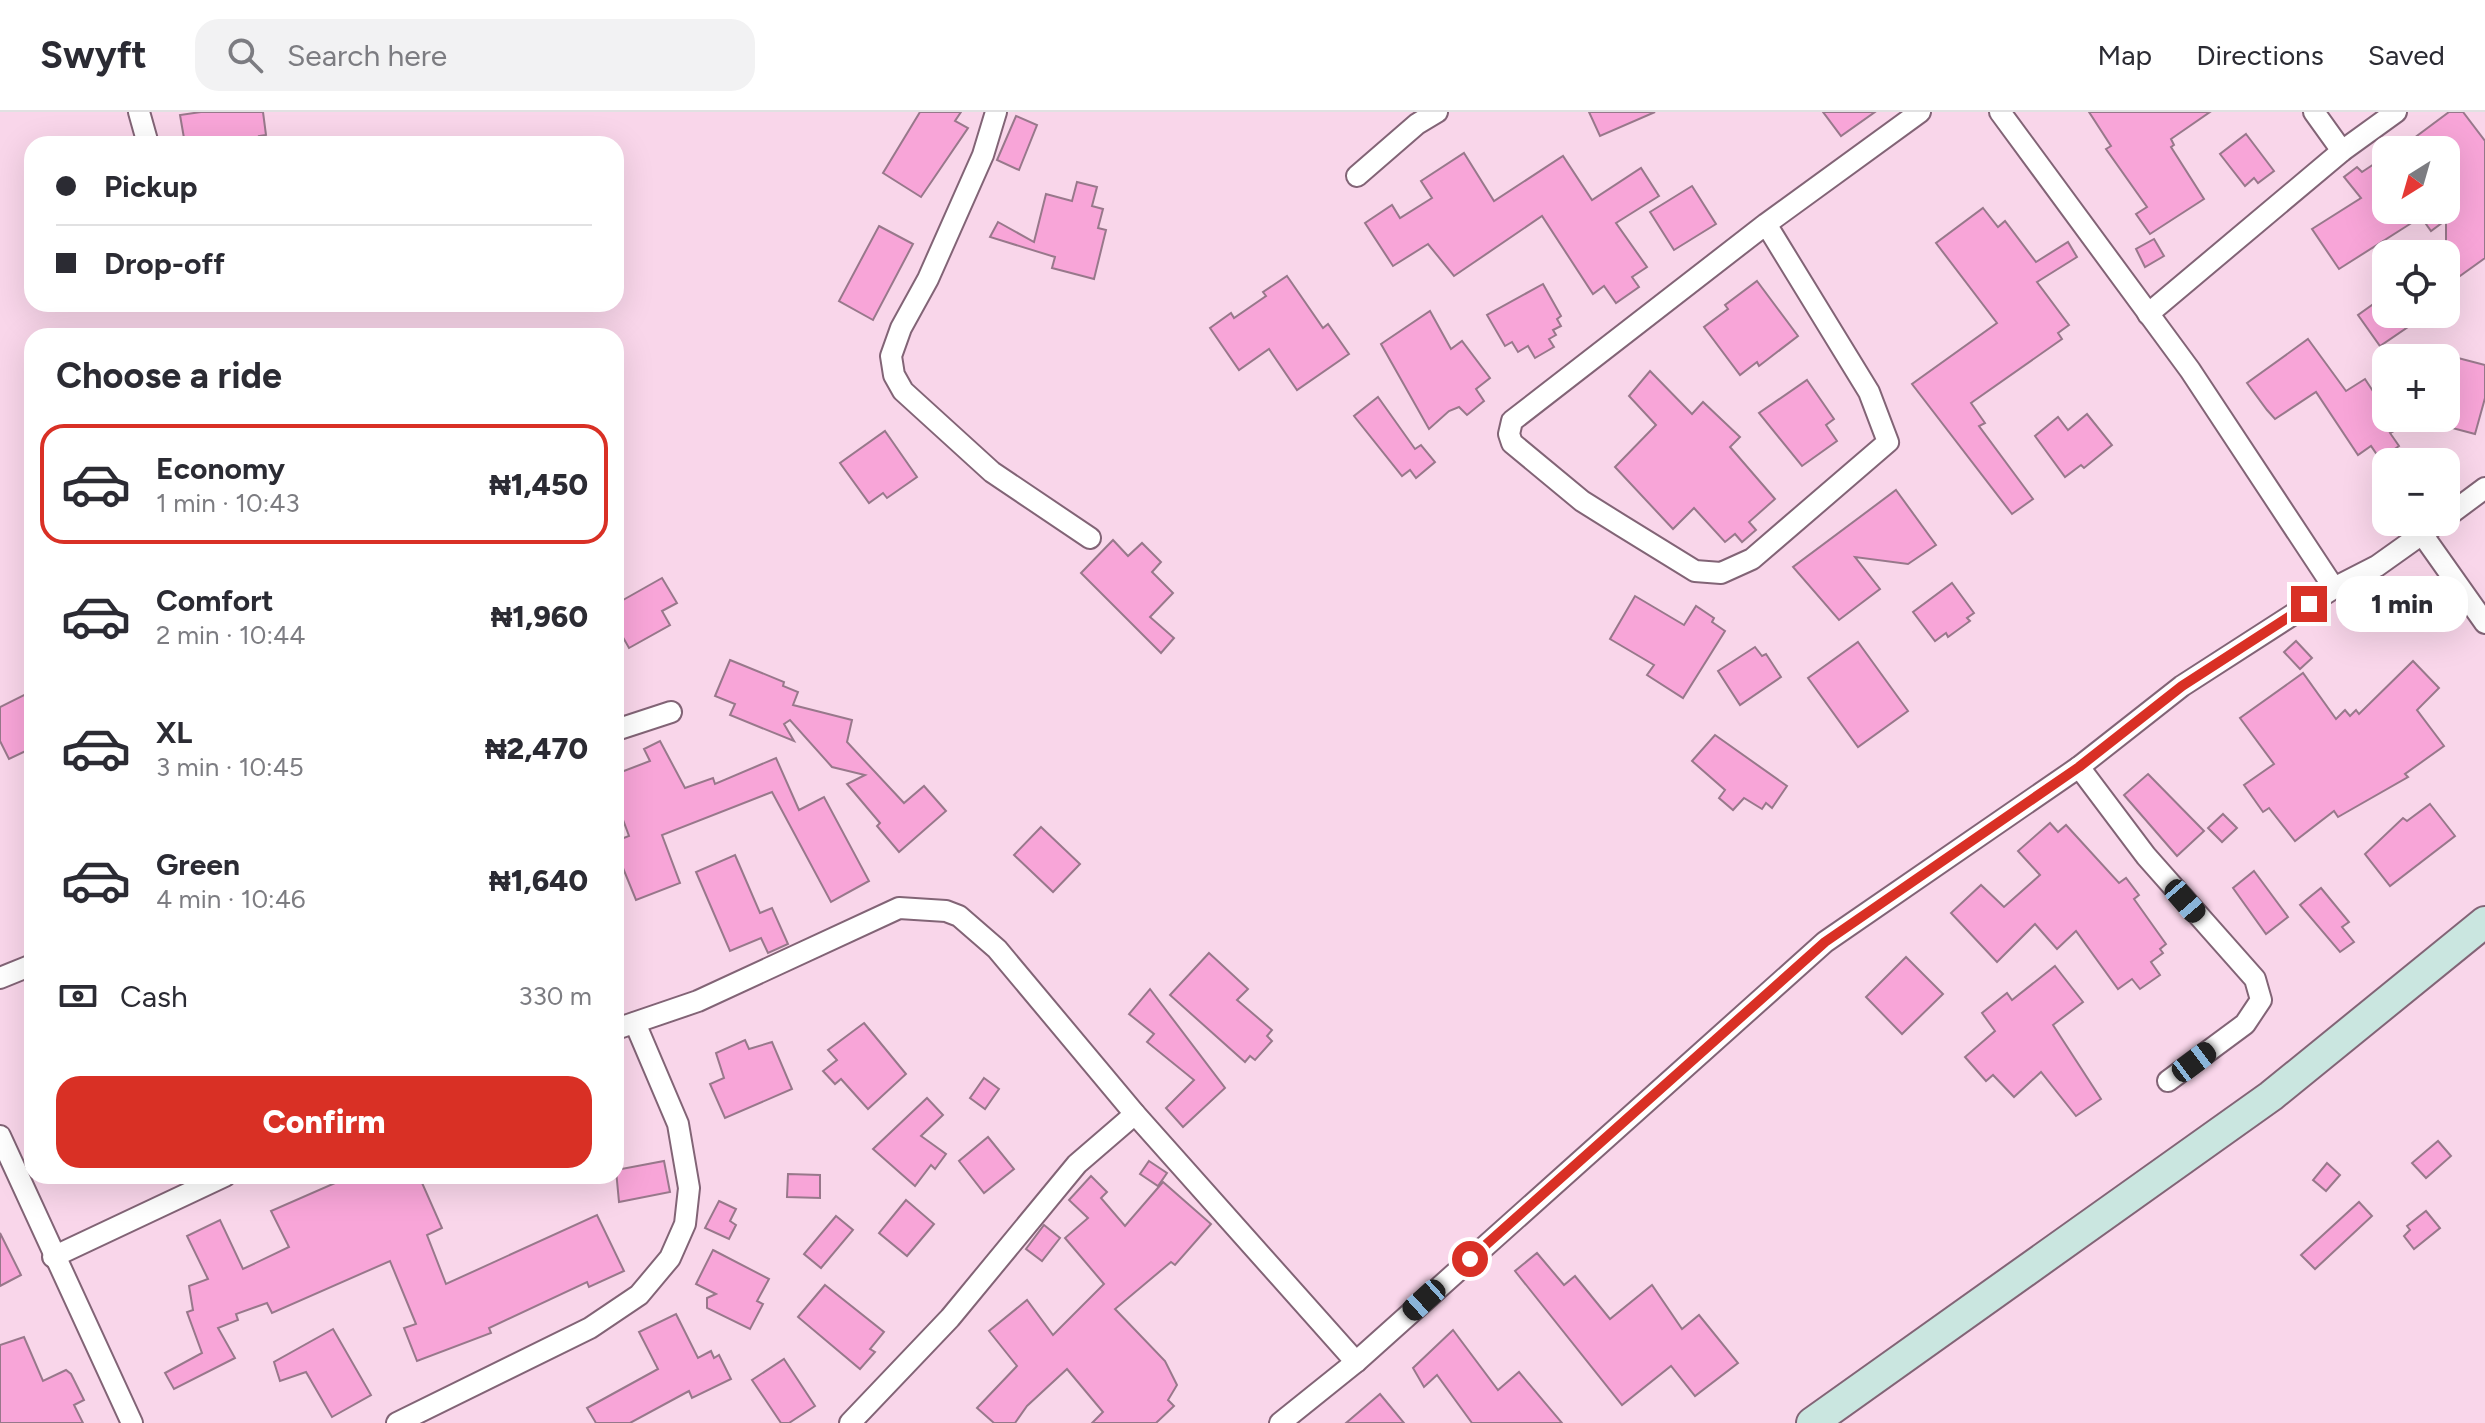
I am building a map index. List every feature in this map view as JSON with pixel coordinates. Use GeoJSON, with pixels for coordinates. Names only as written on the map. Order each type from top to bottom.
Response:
{"type":"FeatureCollection","features":[{"type":"Feature","properties":{"kind":"main road"},"geometry":{"type":"LineString","coordinates":[[1812,1423],[2271,1096],[2485,922]]}},
{"type":"Feature","properties":{"kind":"street"},"geometry":{"type":"LineString","coordinates":[[139,112],[146,136]]}},
{"type":"Feature","properties":{"kind":"street"},"geometry":{"type":"LineString","coordinates":[[996,112],[983,155],[928,279],[901,328],[891,356],[894,375],[903,391],[992,472],[1090,538]]}},
{"type":"Feature","properties":{"kind":"street"},"geometry":{"type":"LineString","coordinates":[[1357,176],[1417,124],[1437,112]]}},
{"type":"Feature","properties":{"kind":"street"},"geometry":{"type":"LineString","coordinates":[[1766,224],[1869,392],[1888,442],[1752,559],[1721,573],[1695,571],[1582,501],[1512,443],[1509,434],[1512,421],[1766,224],[1920,112]]}},
{"type":"Feature","properties":{"kind":"street"},"geometry":{"type":"LineString","coordinates":[[2000,112],[2190,370],[2334,588]]}},
{"type":"Feature","properties":{"kind":"street"},"geometry":{"type":"LineString","coordinates":[[2314,112],[2342,151]]}},
{"type":"Feature","properties":{"kind":"street"},"geometry":{"type":"LineString","coordinates":[[2148,314],[2342,151],[2396,112]]}},
{"type":"Feature","properties":{"kind":"street"},"geometry":{"type":"LineString","coordinates":[[2460,507],[2485,488]]}},
{"type":"Feature","properties":{"kind":"street"},"geometry":{"type":"LineString","coordinates":[[1280,1423],[1356,1362],[1825,942],[2079,767],[2182,686],[2334,588],[2377,566],[2419,536]]}},
{"type":"Feature","properties":{"kind":"street"},"geometry":{"type":"LineString","coordinates":[[2435,536],[2485,623]]}},
{"type":"Feature","properties":{"kind":"street"},"geometry":{"type":"LineString","coordinates":[[624,727],[671,712]]}},
{"type":"Feature","properties":{"kind":"street"},"geometry":{"type":"LineString","coordinates":[[2079,767],[2146,856],[2255,979],[2261,1000],[2245,1024],[2168,1081]]}},
{"type":"Feature","properties":{"kind":"street"},"geometry":{"type":"LineString","coordinates":[[397,1423],[590,1328],[639,1295],[670,1258],[685,1224],[689,1188],[678,1124],[626,1026],[698,1001],[899,908],[946,911],[972,925],[997,949],[1135,1114],[1356,1362]]}},
{"type":"Feature","properties":{"kind":"street"},"geometry":{"type":"LineString","coordinates":[[0,978],[24,968]]}},
{"type":"Feature","properties":{"kind":"street"},"geometry":{"type":"LineString","coordinates":[[850,1423],[950,1318],[1077,1164],[1135,1114]]}},
{"type":"Feature","properties":{"kind":"street"},"geometry":{"type":"LineString","coordinates":[[0,1136],[53,1257],[132,1423]]}},
{"type":"Feature","properties":{"kind":"street"},"geometry":{"type":"LineString","coordinates":[[53,1257],[208,1184]]}},
{"type":"Feature","properties":{"kind":"building"},"geometry":{"type":"Polygon","coordinates":[[[263,112],[266,135],[184,136],[180,115],[263,112]]]}},
{"type":"Feature","properties":{"kind":"building"},"geometry":{"type":"Polygon","coordinates":[[[920,112],[961,112],[955,121],[968,128],[921,197],[883,173],[920,112]]]}},
{"type":"Feature","properties":{"kind":"building"},"geometry":{"type":"Polygon","coordinates":[[[1589,112],[1655,112],[1600,136],[1589,112]]]}},
{"type":"Feature","properties":{"kind":"building"},"geometry":{"type":"Polygon","coordinates":[[[1823,112],[1875,112],[1841,136],[1823,112]]]}},
{"type":"Feature","properties":{"kind":"building"},"geometry":{"type":"Polygon","coordinates":[[[2089,112],[2210,112],[2171,139],[2174,145],[2171,147],[2204,199],[2150,234],[2136,214],[2147,207],[2106,149],[2111,146],[2089,112]]]}},
{"type":"Feature","properties":{"kind":"building"},"geometry":{"type":"Polygon","coordinates":[[[2449,112],[2463,112],[2485,141],[2485,258],[2460,276],[2460,240],[2446,240],[2446,224],[2460,224],[2460,136],[2417,136],[2449,112]]]}},
{"type":"Feature","properties":{"kind":"building"},"geometry":{"type":"Polygon","coordinates":[[[1016,116],[1037,125],[1019,170],[997,160],[1016,116]]]}},
{"type":"Feature","properties":{"kind":"building"},"geometry":{"type":"Polygon","coordinates":[[[2246,134],[2274,171],[2258,183],[2254,178],[2245,186],[2220,154],[2246,134]]]}},
{"type":"Feature","properties":{"kind":"building"},"geometry":{"type":"Polygon","coordinates":[[[1464,153],[1494,201],[1563,156],[1592,200],[1641,168],[1659,196],[1616,223],[1647,267],[1632,277],[1639,287],[1616,303],[1604,286],[1593,294],[1542,216],[1454,276],[1428,244],[1393,266],[1365,223],[1392,205],[1400,218],[1432,198],[1421,181],[1464,153]]]}},
{"type":"Feature","properties":{"kind":"building"},"geometry":{"type":"Polygon","coordinates":[[[2372,165],[2372,224],[2410,224],[2385,240],[2372,240],[2372,248],[2339,269],[2312,229],[2361,198],[2344,177],[2357,167],[2362,172],[2372,165]]]}},
{"type":"Feature","properties":{"kind":"building"},"geometry":{"type":"Polygon","coordinates":[[[1077,182],[1097,187],[1092,206],[1103,209],[1098,228],[1106,230],[1094,279],[1052,268],[1055,257],[990,237],[998,222],[1034,242],[1046,194],[1072,201],[1077,182]]]}},
{"type":"Feature","properties":{"kind":"building"},"geometry":{"type":"Polygon","coordinates":[[[1692,186],[1716,224],[1674,250],[1650,212],[1692,186]]]}},
{"type":"Feature","properties":{"kind":"building"},"geometry":{"type":"Polygon","coordinates":[[[1983,208],[1998,227],[2005,221],[2036,262],[2068,242],[2077,257],[2037,282],[2069,325],[2058,333],[2062,339],[1971,403],[1985,423],[1979,426],[2033,499],[2012,514],[1912,384],[1997,323],[1936,243],[1983,208]]]}},
{"type":"Feature","properties":{"kind":"building"},"geometry":{"type":"Polygon","coordinates":[[[2426,224],[2441,224],[2431,231],[2426,224]]]}},
{"type":"Feature","properties":{"kind":"building"},"geometry":{"type":"Polygon","coordinates":[[[879,226],[913,244],[873,320],[839,301],[879,226]]]}},
{"type":"Feature","properties":{"kind":"building"},"geometry":{"type":"Polygon","coordinates":[[[2154,239],[2164,256],[2145,267],[2136,249],[2154,239]]]}},
{"type":"Feature","properties":{"kind":"building"},"geometry":{"type":"Polygon","coordinates":[[[1287,276],[1323,328],[1328,324],[1349,354],[1297,390],[1269,349],[1239,370],[1210,328],[1231,313],[1234,318],[1266,296],[1263,292],[1287,276]]]}},
{"type":"Feature","properties":{"kind":"building"},"geometry":{"type":"Polygon","coordinates":[[[1757,281],[1798,336],[1759,366],[1757,362],[1740,375],[1704,327],[1728,309],[1725,305],[1757,281]]]}},
{"type":"Feature","properties":{"kind":"building"},"geometry":{"type":"Polygon","coordinates":[[[1543,284],[1561,316],[1557,319],[1561,326],[1553,330],[1556,335],[1549,339],[1554,347],[1535,358],[1528,346],[1518,352],[1512,342],[1505,346],[1487,315],[1543,284]]]}},
{"type":"Feature","properties":{"kind":"building"},"geometry":{"type":"Polygon","coordinates":[[[2372,305],[2372,328],[2406,328],[2379,344],[2358,315],[2372,305]]]}},
{"type":"Feature","properties":{"kind":"building"},"geometry":{"type":"Polygon","coordinates":[[[1430,311],[1451,349],[1462,341],[1490,378],[1476,389],[1484,401],[1467,415],[1459,407],[1449,411],[1429,429],[1381,344],[1430,311]]]}},
{"type":"Feature","properties":{"kind":"building"},"geometry":{"type":"Polygon","coordinates":[[[2308,339],[2346,391],[2365,379],[2372,390],[2372,432],[2392,432],[2399,446],[2371,446],[2358,455],[2316,392],[2275,419],[2247,383],[2308,339]]]}},
{"type":"Feature","properties":{"kind":"building"},"geometry":{"type":"Polygon","coordinates":[[[2460,359],[2485,365],[2485,398],[2475,434],[2460,430],[2460,359]]]}},
{"type":"Feature","properties":{"kind":"building"},"geometry":{"type":"Polygon","coordinates":[[[1650,371],[1692,414],[1703,402],[1740,437],[1730,447],[1775,499],[1749,522],[1756,530],[1742,542],[1735,534],[1725,542],[1694,508],[1673,529],[1615,467],[1656,425],[1629,396],[1650,371]]]}},
{"type":"Feature","properties":{"kind":"building"},"geometry":{"type":"Polygon","coordinates":[[[1807,380],[1834,419],[1826,425],[1837,441],[1802,466],[1759,413],[1807,380]]]}},
{"type":"Feature","properties":{"kind":"building"},"geometry":{"type":"Polygon","coordinates":[[[1378,397],[1415,449],[1421,445],[1435,462],[1416,478],[1410,470],[1402,476],[1354,416],[1378,397]]]}},
{"type":"Feature","properties":{"kind":"building"},"geometry":{"type":"Polygon","coordinates":[[[2087,414],[2112,445],[2084,468],[2081,465],[2065,477],[2035,436],[2058,417],[2068,430],[2087,414]]]}},
{"type":"Feature","properties":{"kind":"building"},"geometry":{"type":"Polygon","coordinates":[[[885,431],[917,477],[887,498],[883,493],[869,503],[840,463],[885,431]]]}},
{"type":"Feature","properties":{"kind":"building"},"geometry":{"type":"Polygon","coordinates":[[[1896,490],[1936,545],[1908,564],[1855,557],[1880,589],[1839,620],[1793,567],[1896,490]]]}},
{"type":"Feature","properties":{"kind":"building"},"geometry":{"type":"Polygon","coordinates":[[[1113,540],[1128,556],[1142,543],[1161,562],[1152,572],[1173,593],[1150,617],[1174,638],[1161,653],[1081,573],[1113,540]]]}},
{"type":"Feature","properties":{"kind":"building"},"geometry":{"type":"Polygon","coordinates":[[[662,578],[677,603],[662,611],[670,625],[629,648],[624,639],[624,599],[662,578]]]}},
{"type":"Feature","properties":{"kind":"building"},"geometry":{"type":"Polygon","coordinates":[[[1952,583],[1974,613],[1967,618],[1970,621],[1948,637],[1946,633],[1935,641],[1913,612],[1952,583]]]}},
{"type":"Feature","properties":{"kind":"building"},"geometry":{"type":"Polygon","coordinates":[[[1635,596],[1684,625],[1696,606],[1714,618],[1712,622],[1725,631],[1683,698],[1647,675],[1654,665],[1610,639],[1635,596]]]}},
{"type":"Feature","properties":{"kind":"building"},"geometry":{"type":"Polygon","coordinates":[[[2296,641],[2312,658],[2300,669],[2284,652],[2296,641]]]}},
{"type":"Feature","properties":{"kind":"building"},"geometry":{"type":"Polygon","coordinates":[[[1858,642],[1908,711],[1858,747],[1808,678],[1858,642]]]}},
{"type":"Feature","properties":{"kind":"building"},"geometry":{"type":"Polygon","coordinates":[[[1755,647],[1762,656],[1766,654],[1781,677],[1740,705],[1718,671],[1755,647]]]}},
{"type":"Feature","properties":{"kind":"building"},"geometry":{"type":"Polygon","coordinates":[[[730,660],[784,682],[783,686],[798,692],[793,705],[852,720],[847,742],[904,803],[924,786],[946,811],[899,852],[877,826],[880,823],[847,784],[865,775],[832,767],[790,720],[784,724],[794,741],[730,715],[735,704],[715,696],[730,660]]]}},
{"type":"Feature","properties":{"kind":"building"},"geometry":{"type":"Polygon","coordinates":[[[2413,661],[2439,688],[2417,710],[2444,746],[2405,774],[2408,777],[2338,817],[2334,811],[2295,841],[2269,808],[2263,812],[2244,785],[2274,764],[2240,718],[2303,673],[2336,719],[2345,710],[2350,716],[2356,710],[2359,714],[2413,661]]]}},
{"type":"Feature","properties":{"kind":"building"},"geometry":{"type":"Polygon","coordinates":[[[24,695],[24,752],[9,759],[0,741],[0,707],[24,695]]]}},
{"type":"Feature","properties":{"kind":"building"},"geometry":{"type":"Polygon","coordinates":[[[1715,735],[1787,786],[1772,808],[1766,803],[1762,809],[1744,798],[1733,810],[1719,798],[1725,790],[1692,761],[1715,735]]]}},
{"type":"Feature","properties":{"kind":"building"},"geometry":{"type":"Polygon","coordinates":[[[660,741],[685,788],[713,778],[715,784],[776,758],[799,810],[824,797],[869,881],[831,902],[772,792],[662,835],[680,883],[636,900],[624,871],[624,838],[629,836],[624,823],[624,771],[650,761],[644,749],[660,741]]]}},
{"type":"Feature","properties":{"kind":"building"},"geometry":{"type":"Polygon","coordinates":[[[2148,774],[2204,831],[2177,856],[2124,795],[2148,774]]]}},
{"type":"Feature","properties":{"kind":"building"},"geometry":{"type":"Polygon","coordinates":[[[2430,804],[2455,836],[2390,886],[2365,854],[2403,818],[2407,821],[2430,804]]]}},
{"type":"Feature","properties":{"kind":"building"},"geometry":{"type":"Polygon","coordinates":[[[2223,814],[2237,828],[2222,842],[2208,828],[2223,814]]]}},
{"type":"Feature","properties":{"kind":"building"},"geometry":{"type":"Polygon","coordinates":[[[2050,823],[2058,832],[2066,825],[2119,883],[2126,878],[2139,895],[2134,899],[2166,944],[2160,949],[2163,953],[2151,962],[2160,975],[2140,989],[2132,979],[2118,989],[2076,931],[2057,949],[2035,924],[1997,962],[1951,913],[1981,885],[2004,907],[2040,875],[2018,851],[2050,823]]]}},
{"type":"Feature","properties":{"kind":"building"},"geometry":{"type":"Polygon","coordinates":[[[1041,827],[1080,864],[1053,892],[1014,855],[1041,827]]]}},
{"type":"Feature","properties":{"kind":"building"},"geometry":{"type":"Polygon","coordinates":[[[735,855],[760,913],[772,908],[788,944],[768,953],[761,938],[730,951],[696,872],[735,855]]]}},
{"type":"Feature","properties":{"kind":"building"},"geometry":{"type":"Polygon","coordinates":[[[2254,871],[2288,917],[2266,934],[2233,888],[2254,871]]]}},
{"type":"Feature","properties":{"kind":"building"},"geometry":{"type":"Polygon","coordinates":[[[2321,888],[2349,922],[2342,927],[2354,942],[2340,952],[2300,905],[2321,888]]]}},
{"type":"Feature","properties":{"kind":"building"},"geometry":{"type":"Polygon","coordinates":[[[1209,953],[1248,989],[1237,1000],[1272,1030],[1267,1036],[1272,1041],[1255,1060],[1250,1056],[1245,1062],[1170,995],[1209,953]]]}},
{"type":"Feature","properties":{"kind":"building"},"geometry":{"type":"Polygon","coordinates":[[[1906,957],[1943,994],[1902,1034],[1866,997],[1906,957]]]}},
{"type":"Feature","properties":{"kind":"building"},"geometry":{"type":"Polygon","coordinates":[[[2055,966],[2083,1002],[2053,1025],[2101,1099],[2076,1116],[2041,1072],[2014,1097],[1993,1075],[1986,1081],[1965,1057],[1995,1031],[1982,1013],[2007,993],[2012,1000],[2055,966]]]}},
{"type":"Feature","properties":{"kind":"building"},"geometry":{"type":"Polygon","coordinates":[[[1150,989],[1225,1088],[1183,1127],[1166,1108],[1194,1080],[1147,1042],[1154,1034],[1129,1014],[1150,989]]]}},
{"type":"Feature","properties":{"kind":"building"},"geometry":{"type":"Polygon","coordinates":[[[864,1023],[906,1074],[868,1109],[841,1079],[835,1084],[823,1071],[837,1060],[828,1050],[864,1023]]]}},
{"type":"Feature","properties":{"kind":"building"},"geometry":{"type":"Polygon","coordinates":[[[745,1040],[749,1049],[772,1042],[792,1089],[725,1118],[710,1084],[724,1078],[716,1053],[745,1040]]]}},
{"type":"Feature","properties":{"kind":"building"},"geometry":{"type":"Polygon","coordinates":[[[984,1078],[999,1089],[985,1109],[970,1098],[984,1078]]]}},
{"type":"Feature","properties":{"kind":"building"},"geometry":{"type":"Polygon","coordinates":[[[927,1098],[943,1115],[921,1136],[946,1154],[935,1169],[931,1165],[915,1186],[873,1149],[927,1098]]]}},
{"type":"Feature","properties":{"kind":"building"},"geometry":{"type":"Polygon","coordinates":[[[988,1137],[1014,1169],[984,1193],[959,1161],[988,1137]]]}},
{"type":"Feature","properties":{"kind":"building"},"geometry":{"type":"Polygon","coordinates":[[[2438,1141],[2451,1156],[2426,1178],[2412,1163],[2438,1141]]]}},
{"type":"Feature","properties":{"kind":"building"},"geometry":{"type":"Polygon","coordinates":[[[664,1161],[670,1192],[619,1202],[617,1184],[624,1184],[624,1168],[664,1161]]]}},
{"type":"Feature","properties":{"kind":"building"},"geometry":{"type":"Polygon","coordinates":[[[1149,1161],[1167,1173],[1158,1186],[1140,1174],[1149,1161]]]}},
{"type":"Feature","properties":{"kind":"building"},"geometry":{"type":"Polygon","coordinates":[[[2327,1163],[2340,1175],[2326,1191],[2313,1180],[2327,1163]]]}},
{"type":"Feature","properties":{"kind":"building"},"geometry":{"type":"Polygon","coordinates":[[[788,1174],[820,1175],[820,1198],[787,1197],[788,1174]]]}},
{"type":"Feature","properties":{"kind":"building"},"geometry":{"type":"Polygon","coordinates":[[[1091,1176],[1107,1192],[1101,1198],[1125,1226],[1163,1182],[1211,1224],[1175,1265],[1171,1262],[1115,1309],[1165,1361],[1177,1385],[1168,1400],[1174,1406],[1156,1423],[1092,1423],[1103,1412],[1067,1369],[1027,1406],[1015,1423],[994,1423],[977,1408],[1017,1366],[989,1331],[1027,1300],[1053,1335],[1104,1284],[1065,1238],[1088,1218],[1069,1200],[1091,1176]]]}},
{"type":"Feature","properties":{"kind":"building"},"geometry":{"type":"Polygon","coordinates":[[[333,1184],[423,1184],[442,1228],[427,1235],[446,1284],[597,1215],[624,1271],[589,1287],[587,1282],[489,1328],[491,1333],[417,1361],[404,1328],[416,1324],[390,1261],[272,1313],[267,1303],[236,1314],[238,1320],[218,1328],[235,1358],[174,1389],[165,1373],[202,1353],[187,1312],[193,1310],[189,1286],[208,1279],[187,1236],[220,1220],[243,1269],[289,1247],[271,1211],[333,1184]]]}},
{"type":"Feature","properties":{"kind":"building"},"geometry":{"type":"Polygon","coordinates":[[[906,1200],[934,1224],[907,1256],[879,1233],[906,1200]]]}},
{"type":"Feature","properties":{"kind":"building"},"geometry":{"type":"Polygon","coordinates":[[[719,1201],[736,1209],[730,1221],[736,1225],[729,1239],[705,1228],[719,1201]]]}},
{"type":"Feature","properties":{"kind":"building"},"geometry":{"type":"Polygon","coordinates":[[[2359,1202],[2372,1216],[2315,1269],[2301,1255],[2359,1202]]]}},
{"type":"Feature","properties":{"kind":"building"},"geometry":{"type":"Polygon","coordinates":[[[2426,1211],[2440,1228],[2414,1249],[2404,1236],[2410,1230],[2407,1226],[2426,1211]]]}},
{"type":"Feature","properties":{"kind":"building"},"geometry":{"type":"Polygon","coordinates":[[[836,1216],[853,1230],[821,1268],[804,1254],[836,1216]]]}},
{"type":"Feature","properties":{"kind":"building"},"geometry":{"type":"Polygon","coordinates":[[[1044,1225],[1060,1238],[1042,1261],[1026,1249],[1044,1225]]]}},
{"type":"Feature","properties":{"kind":"building"},"geometry":{"type":"Polygon","coordinates":[[[0,1233],[21,1275],[0,1286],[0,1233]]]}},
{"type":"Feature","properties":{"kind":"building"},"geometry":{"type":"Polygon","coordinates":[[[713,1250],[769,1279],[757,1301],[763,1304],[750,1329],[707,1308],[707,1298],[716,1294],[696,1284],[713,1250]]]}},
{"type":"Feature","properties":{"kind":"building"},"geometry":{"type":"Polygon","coordinates":[[[1537,1253],[1564,1285],[1575,1276],[1610,1319],[1652,1285],[1682,1329],[1699,1315],[1738,1363],[1695,1396],[1671,1366],[1622,1405],[1515,1271],[1537,1253]]]}},
{"type":"Feature","properties":{"kind":"building"},"geometry":{"type":"Polygon","coordinates":[[[825,1285],[884,1332],[870,1349],[875,1352],[860,1369],[798,1317],[825,1285]]]}},
{"type":"Feature","properties":{"kind":"building"},"geometry":{"type":"Polygon","coordinates":[[[676,1314],[698,1358],[711,1351],[714,1358],[719,1355],[731,1379],[692,1398],[689,1391],[630,1423],[596,1423],[587,1408],[658,1369],[639,1332],[676,1314]]]}},
{"type":"Feature","properties":{"kind":"building"},"geometry":{"type":"Polygon","coordinates":[[[333,1329],[371,1395],[332,1417],[306,1372],[280,1381],[274,1362],[333,1329]]]}},
{"type":"Feature","properties":{"kind":"building"},"geometry":{"type":"Polygon","coordinates":[[[1453,1330],[1498,1390],[1519,1372],[1562,1423],[1472,1423],[1437,1375],[1424,1387],[1413,1368],[1453,1330]]]}},
{"type":"Feature","properties":{"kind":"building"},"geometry":{"type":"Polygon","coordinates":[[[24,1337],[43,1381],[66,1370],[71,1374],[84,1400],[74,1405],[83,1423],[0,1423],[0,1345],[24,1337]]]}},
{"type":"Feature","properties":{"kind":"building"},"geometry":{"type":"Polygon","coordinates":[[[784,1359],[815,1406],[789,1423],[781,1423],[752,1380],[784,1359]]]}},
{"type":"Feature","properties":{"kind":"building"},"geometry":{"type":"Polygon","coordinates":[[[1380,1394],[1404,1423],[1346,1423],[1380,1394]]]}},
{"type":"Feature","properties":{"kind":"route"},"geometry":{"type":"LineString","coordinates":[[1470,1259],[1825,942],[2079,767],[2182,686],[2309,604]]}}]}
